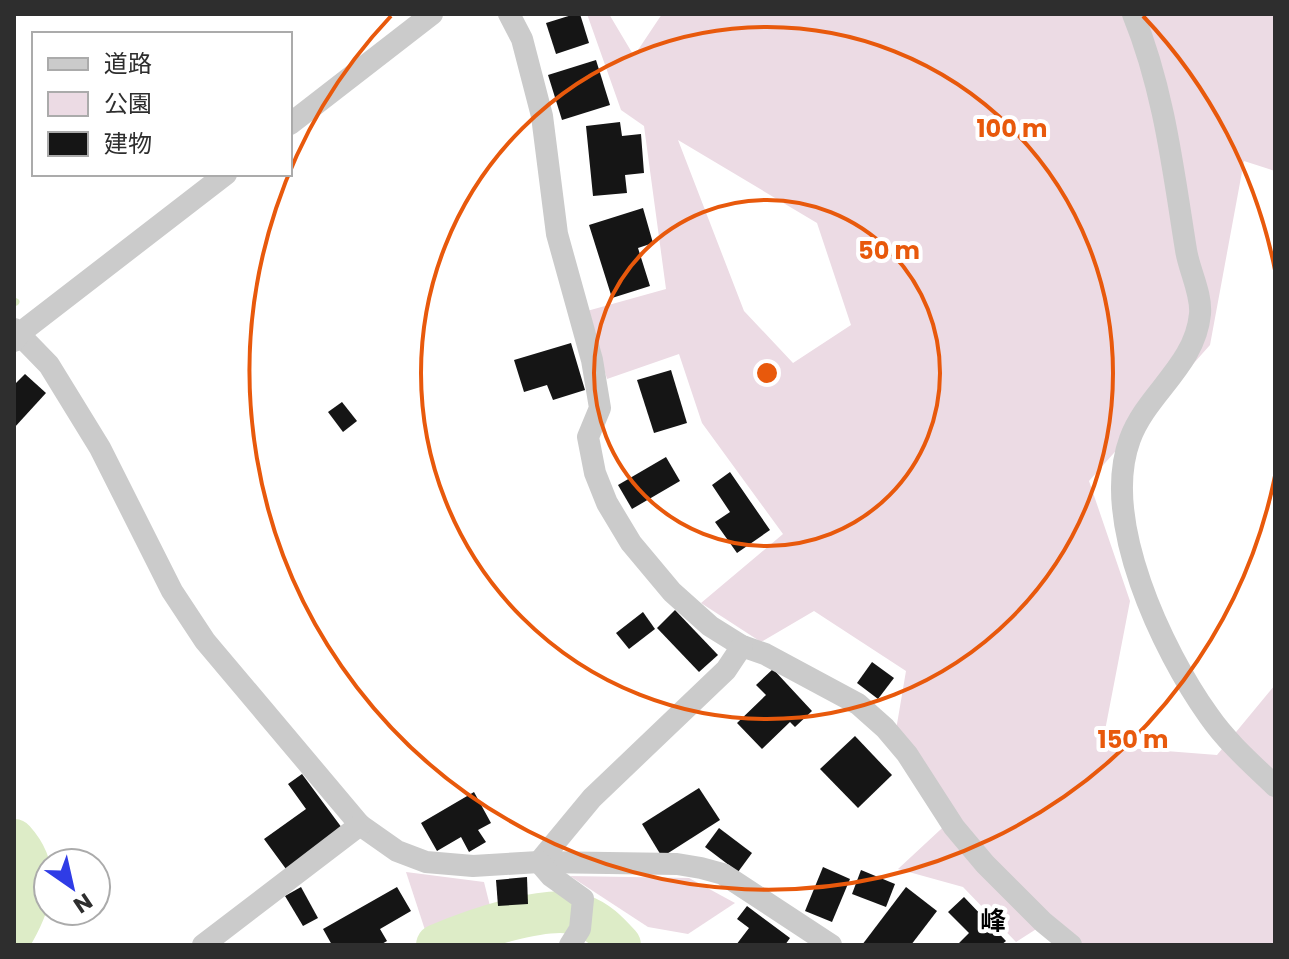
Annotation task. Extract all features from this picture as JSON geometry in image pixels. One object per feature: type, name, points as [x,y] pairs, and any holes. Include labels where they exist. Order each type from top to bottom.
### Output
[{"type":"street","points":[[292,122],[432,14]]},
{"type":"street","points":[[509,14],[522,39],[542,116],[557,234],[592,360],[600,408],[588,437],[595,473],[607,503],[631,543],[652,569],[710,626],[742,646],[765,654],[858,704],[885,728],[907,754],[954,827],[985,864],[1043,922],[1071,945]]},
{"type":"street","points":[[1133,14],[1159,87],[1186,252],[1200,312],[1194,343],[1182,364],[1143,412],[1123,460],[1121,492],[1130,549],[1145,596],[1172,654],[1209,716],[1237,750],[1275,786]]},
{"type":"street","points":[[223,176],[16,334],[49,365],[93,436],[172,591],[205,641],[360,825],[397,851],[426,862],[473,866],[539,862],[677,864],[701,868],[723,874],[831,945]]},
{"type":"street","points":[[539,862],[592,798],[726,670],[742,646]]},
{"type":"street","points":[[203,945],[360,825]]},
{"type":"street","points":[[539,862],[551,876],[583,899],[575,937]]},
{"type":"green space","points":[[587,14],[609,14],[634,56],[662,14],[1275,14],[1275,171],[1244,161],[1210,345],[1089,481],[1130,601],[1102,746],[1217,755],[1275,685],[1275,945],[1082,945],[1052,919],[1016,942],[963,887],[898,869],[954,817],[896,730],[906,671],[814,611],[761,642],[701,603],[783,534],[702,423],[679,354],[607,379],[587,311],[666,289],[644,126],[621,110]],"holes":[[[678,140],[817,223],[851,325],[793,363],[744,311]]]},
{"type":"green space","points":[[406,872],[484,882],[493,918],[426,933]]},
{"type":"green space","points":[[570,876],[689,878],[735,903],[688,934],[648,927]]},
{"type":"building","points":[[580,14],[589,43],[556,54],[546,23]]},
{"type":"building","points":[[596,60],[610,105],[562,120],[548,75]]},
{"type":"building","points":[[620,122],[622,136],[641,134],[644,173],[625,175],[627,193],[593,196],[586,126]]},
{"type":"building","points":[[643,208],[653,243],[638,248],[650,286],[612,298],[589,225]]},
{"type":"building","points":[[571,343],[585,390],[553,400],[547,385],[524,392],[514,360]]},
{"type":"building","points":[[671,370],[687,423],[654,433],[637,380]]},
{"type":"building","points":[[25,374],[46,393],[14,428],[14,385]]},
{"type":"building","points":[[342,402],[357,421],[343,432],[328,412]]},
{"type":"building","points":[[666,457],[680,481],[632,509],[618,485]]},
{"type":"building","points":[[730,472],[770,530],[737,553],[715,522],[730,512],[712,485]]},
{"type":"building","points":[[675,610],[718,655],[699,672],[657,628]]},
{"type":"building","points":[[643,612],[655,629],[629,649],[616,633]]},
{"type":"building","points":[[872,662],[894,678],[878,699],[857,683]]},
{"type":"building","points":[[773,669],[812,711],[795,727],[790,722],[762,749],[737,723],[766,695],[756,685]]},
{"type":"building","points":[[855,736],[892,775],[858,808],[820,769]]},
{"type":"building","points":[[302,774],[342,828],[286,869],[264,839],[306,809],[288,784]]},
{"type":"building","points":[[699,788],[720,820],[662,857],[642,824]]},
{"type":"building","points":[[474,792],[491,823],[478,830],[486,842],[469,852],[461,837],[437,851],[421,823]]},
{"type":"building","points":[[719,828],[752,853],[738,872],[705,847]]},
{"type":"building","points":[[823,867],[850,879],[832,922],[805,911]]},
{"type":"building","points":[[861,870],[895,884],[886,907],[852,894]]},
{"type":"building","points":[[527,877],[528,904],[498,906],[496,880]]},
{"type":"building","points":[[301,887],[318,918],[303,926],[285,896]]},
{"type":"building","points":[[397,887],[411,911],[380,929],[387,941],[380,945],[332,945],[323,929]]},
{"type":"building","points":[[906,887],[937,911],[911,945],[862,945]]},
{"type":"building","points":[[964,897],[1006,941],[1001,945],[957,945],[969,933],[948,912]]},
{"type":"building","points":[[747,906],[790,938],[785,945],[736,945],[749,928],[737,919]]},
{"type":"waterway","points":[[14,840],[31,874],[29,897],[14,932]]},
{"type":"waterway","points":[[437,945],[509,920],[566,912],[593,920],[620,945]]},
{"type":"district","name":"峰","points":[[993,921]]}]
